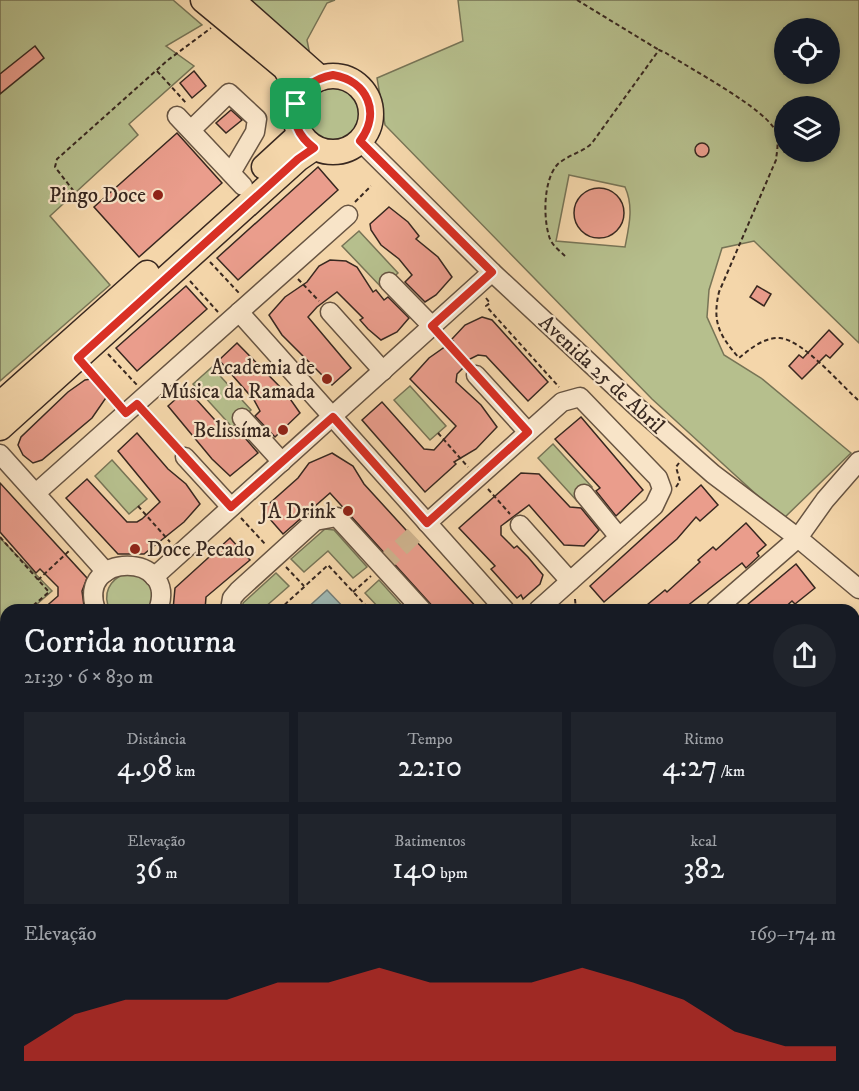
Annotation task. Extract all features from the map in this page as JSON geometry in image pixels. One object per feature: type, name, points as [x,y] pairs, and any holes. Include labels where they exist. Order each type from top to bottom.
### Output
[{"type":"main road","points":[[203,0],[228,9],[320,78]]},
{"type":"main road","points":[[228,9],[291,75],[300,94]]},
{"type":"main road","points":[[0,404],[232,175],[307,141],[338,152],[360,141],[368,131],[371,106],[366,94],[357,84],[333,75],[309,84],[300,94],[294,114],[307,141]]},
{"type":"main road","points":[[0,428],[298,159],[307,141]]},
{"type":"street","points":[[177,116],[196,125],[232,175],[255,132],[257,119],[230,93],[196,125]]},
{"type":"street","name":"Avenida 25 de Abril","points":[[360,141],[492,272],[687,452],[798,538],[859,589]]},
{"type":"street","points":[[36,493],[288,268],[348,211]]},
{"type":"street","points":[[154,577],[492,272]]},
{"type":"street","points":[[389,282],[432,326]]},
{"type":"street","points":[[330,312],[383,371]]},
{"type":"street","points":[[238,313],[500,604]]},
{"type":"street","points":[[476,375],[528,432]]},
{"type":"street","points":[[427,523],[562,402],[580,397],[658,478],[662,489],[654,506],[545,604]]},
{"type":"street","points":[[242,418],[282,462]]},
{"type":"street","points":[[0,454],[106,572]]},
{"type":"street","points":[[185,457],[231,507]]},
{"type":"street","points":[[721,604],[798,538],[825,500],[859,461]]},
{"type":"street","points":[[584,494],[619,537]]},
{"type":"street","points":[[231,604],[232,597],[237,591],[315,521],[337,517],[416,604]]},
{"type":"street","points":[[520,525],[570,582]]},
{"type":"street","points":[[95,604],[95,587],[106,572],[115,567],[136,565],[154,577],[161,595],[159,604]]},
{"type":"path","points":[[577,0],[762,113],[776,131],[778,143],[776,160],[719,292],[715,310],[718,327],[726,343],[739,358],[760,342],[779,338],[795,343],[859,401]]},
{"type":"path","points":[[83,203],[55,167],[57,159],[81,135],[228,9]]},
{"type":"path","points":[[565,256],[550,238],[546,198],[550,178],[564,159],[583,152],[592,143],[659,50]]},
{"type":"path","points":[[157,71],[196,125]]},
{"type":"path","points":[[348,211],[371,186]]},
{"type":"path","points":[[198,249],[238,313]]},
{"type":"path","points":[[178,267],[238,313]]},
{"type":"path","points":[[288,268],[330,312]]},
{"type":"path","points":[[475,288],[490,303],[486,306],[562,391]]},
{"type":"path","points":[[432,326],[476,375]]},
{"type":"path","points":[[96,341],[137,404],[185,457]]},
{"type":"path","points":[[78,358],[137,404]]},
{"type":"path","points":[[438,433],[520,525]]},
{"type":"path","points":[[662,489],[678,486],[680,481],[676,467],[687,452]]},
{"type":"path","points":[[138,506],[181,553]]},
{"type":"path","points":[[231,507],[304,586]]},
{"type":"path","points":[[0,537],[49,592],[35,604]]},
{"type":"path","points":[[38,580],[79,542]]},
{"type":"path","points":[[285,604],[328,565],[364,604]]},
{"type":"path","points":[[353,592],[381,566]]},
{"type":"green space","points":[[0,0],[173,0],[202,25],[166,46],[194,66],[129,124],[138,135],[50,216],[110,285],[0,381]]},
{"type":"green space","points":[[244,0],[335,0],[327,3],[307,40],[310,55]]},
{"type":"green space","points":[[458,0],[859,0],[859,343],[754,241],[722,248],[709,290],[707,317],[724,355],[761,378],[851,453],[783,519],[652,399],[385,125],[377,78],[463,41]],"holes":[[[569,175],[625,187],[630,209],[625,247],[556,241]]]},
{"type":"green space","points":[[328,84],[340,84],[355,92],[363,107],[363,119],[355,134],[340,142],[328,142],[313,134],[305,119],[305,107],[313,92]]},
{"type":"green space","points":[[359,231],[398,273],[382,288],[342,246]]},
{"type":"green space","points":[[212,367],[251,410],[232,427],[193,384]]},
{"type":"green space","points":[[410,386],[446,426],[430,440],[394,400]]},
{"type":"green space","points":[[553,444],[592,487],[577,501],[538,458]]},
{"type":"green space","points":[[112,460],[147,499],[129,514],[95,476]]},
{"type":"green space","points":[[325,529],[334,530],[367,567],[353,578],[328,551],[304,572],[291,559]]},
{"type":"green space","points":[[0,538],[52,591],[37,604],[0,604]]},
{"type":"green space","points":[[126,573],[142,576],[153,587],[152,604],[108,604],[109,588]]},
{"type":"green space","points":[[276,573],[289,586],[269,604],[243,603]]},
{"type":"green space","points":[[379,580],[401,604],[375,604],[365,593]]},
{"type":"water","points":[[327,590],[340,604],[312,604]]},
{"type":"building","points":[[35,46],[44,58],[0,94],[0,74]]},
{"type":"building","points":[[194,71],[206,86],[192,98],[180,83]]},
{"type":"building","points":[[231,110],[242,120],[226,133],[216,123]]},
{"type":"building","name":"Pingo Doce","points":[[177,133],[222,183],[139,257],[94,207]]},
{"type":"building","points":[[699,143],[705,143],[709,150],[705,157],[699,157],[695,153],[695,147]]},
{"type":"building","points":[[318,167],[338,190],[238,280],[217,258]]},
{"type":"building","points":[[594,188],[604,188],[617,195],[624,208],[624,218],[617,231],[604,238],[594,238],[585,234],[578,227],[574,218],[574,208],[578,199],[585,192]]},
{"type":"building","points":[[389,207],[408,222],[419,236],[416,239],[438,257],[452,277],[436,295],[425,302],[405,282],[412,275],[399,259],[381,245],[371,230],[370,224]]},
{"type":"building","points":[[330,260],[346,261],[357,267],[373,292],[376,290],[384,300],[388,297],[409,318],[397,332],[381,340],[368,329],[360,320],[363,318],[337,292],[317,307],[308,317],[351,368],[332,385],[282,335],[269,315],[285,297],[307,282],[319,266]]},
{"type":"building","points":[[186,286],[207,309],[137,371],[116,348]]},
{"type":"building","points":[[757,286],[771,294],[764,306],[750,297]]},
{"type":"building","points":[[482,317],[492,320],[548,382],[528,401],[486,356],[478,355],[460,364],[464,367],[457,374],[456,382],[481,405],[497,427],[476,449],[454,462],[456,464],[425,492],[362,420],[382,402],[424,449],[434,450],[456,426],[410,379],[429,358],[453,341],[451,340],[465,325]]},
{"type":"building","points":[[829,330],[843,344],[830,358],[826,355],[802,379],[789,366],[799,355],[803,358]]},
{"type":"building","points":[[237,343],[286,393],[300,413],[275,437],[255,416],[260,411],[254,400],[219,360]]},
{"type":"building","points":[[91,379],[110,392],[92,418],[42,460],[33,463],[23,455],[18,445],[21,437],[68,392],[85,380]]},
{"type":"building","points":[[187,389],[223,429],[233,437],[239,431],[258,453],[230,476],[212,459],[168,406]]},
{"type":"building","points":[[581,417],[643,490],[616,516],[596,491],[600,488],[555,439]]},
{"type":"building","points":[[137,433],[168,469],[186,484],[200,504],[184,522],[144,554],[118,554],[66,498],[87,479],[127,522],[137,522],[142,519],[160,502],[118,451]]},
{"type":"building","points":[[332,453],[353,466],[364,484],[474,604],[431,604],[330,493],[283,534],[262,510],[298,478],[309,463]]},
{"type":"building","points":[[521,473],[539,474],[570,507],[581,508],[599,530],[584,546],[564,545],[529,505],[501,526],[501,535],[514,548],[517,546],[543,575],[540,584],[523,599],[521,595],[517,598],[491,569],[495,566],[459,528]]},
{"type":"building","points":[[0,483],[87,578],[82,591],[84,604],[49,604],[58,596],[58,587],[40,569],[36,573],[0,532]]},
{"type":"building","points":[[701,485],[718,505],[700,521],[696,517],[677,539],[604,602],[590,586]]},
{"type":"building","points":[[746,523],[766,545],[757,553],[759,556],[746,568],[742,563],[690,604],[648,604],[665,590],[667,592],[713,547],[716,550]]},
{"type":"building","points":[[230,538],[250,560],[206,597],[205,604],[174,604],[175,588]]},
{"type":"building","points":[[796,564],[815,588],[795,604],[792,601],[789,604],[748,604]]},
{"type":"tunnel","points":[[381,566],[427,523]]},
{"type":"place","name":"Pingo Doce","points":[[158,195]]},
{"type":"place","name":"Academia de Música da Ramada","points":[[327,379]]},
{"type":"place","name":"Belissíma","points":[[283,430]]},
{"type":"place","name":"JA Drink","points":[[348,511]]},
{"type":"place","name":"Doce Pecado","points":[[135,549]]},
{"type":"route","points":[[333,75],[357,84],[366,94],[371,106],[368,131],[360,141],[492,272],[432,326],[528,432],[427,523],[333,417],[231,507],[137,404],[126,413],[78,358],[298,159],[314,148],[300,134],[294,114],[296,104],[300,94],[309,84],[320,78],[333,75]]}]
